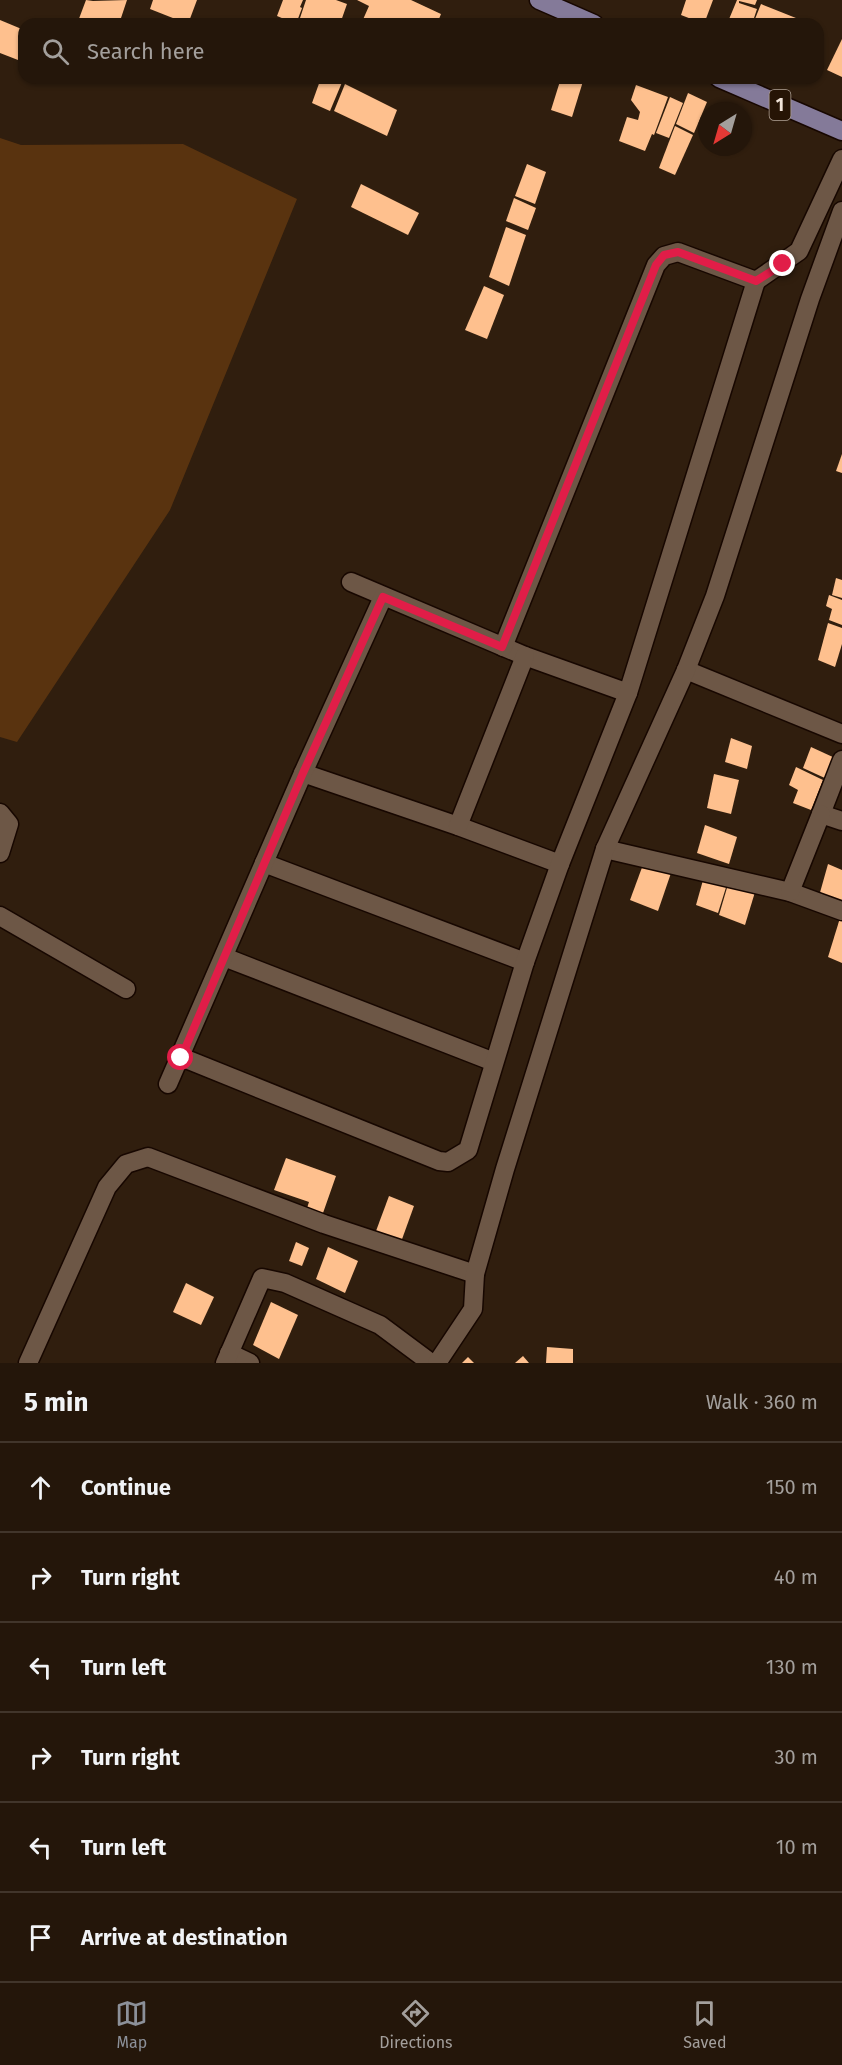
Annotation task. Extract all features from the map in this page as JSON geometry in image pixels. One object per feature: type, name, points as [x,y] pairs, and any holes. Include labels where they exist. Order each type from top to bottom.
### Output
[{"type":"main road","points":[[538,0],[580,18]]},
{"type":"main road","name":"1","points":[[733,84],[842,131]]},
{"type":"street","points":[[181,1058],[428,1157],[448,1162],[468,1150],[525,962],[560,864],[628,693],[756,281],[799,251],[842,159]]},
{"type":"street","points":[[437,1363],[473,1309],[475,1274],[505,1169],[605,849],[686,670],[715,596],[810,299],[842,211]]},
{"type":"street","points":[[502,647],[656,265],[664,255],[678,252],[756,281]]},
{"type":"street","points":[[351,582],[502,647],[628,693]]},
{"type":"street","points":[[168,1084],[303,773],[383,597]]},
{"type":"street","points":[[458,826],[525,656]]},
{"type":"street","points":[[686,670],[842,734]]},
{"type":"street","points":[[790,892],[842,760]]},
{"type":"street","points":[[303,773],[560,864]]},
{"type":"street","points":[[0,813],[9,824],[0,854]]},
{"type":"street","points":[[821,814],[842,822]]},
{"type":"street","points":[[605,849],[790,892],[842,911]]},
{"type":"street","points":[[264,863],[525,962]]},
{"type":"street","points":[[0,916],[126,989]]},
{"type":"street","points":[[224,957],[494,1062]]},
{"type":"street","points":[[28,1363],[107,1187],[126,1164],[148,1157],[324,1224],[475,1274]]},
{"type":"street","points":[[250,1363],[227,1358],[262,1278],[285,1283],[380,1325],[431,1363]]},
{"type":"shaded area","points":[[0,138],[21,145],[183,144],[297,199],[170,510],[17,742],[0,737]]},
{"type":"building","points":[[86,0],[127,0],[121,18],[79,18]]},
{"type":"building","points":[[153,0],[197,0],[190,18],[173,18],[150,9]]},
{"type":"building","points":[[283,0],[303,0],[298,18],[277,16]]},
{"type":"building","points":[[306,0],[336,0],[347,4],[342,18],[300,18]]},
{"type":"building","points":[[357,0],[411,0],[441,14],[439,18],[364,18],[369,6]]},
{"type":"building","points":[[686,0],[713,0],[706,18],[689,18],[681,15]]},
{"type":"building","points":[[737,0],[757,0],[755,5],[739,1],[739,3],[757,9],[754,18],[730,18]]},
{"type":"building","points":[[761,4],[796,18],[755,18]]},
{"type":"building","points":[[0,20],[18,28],[18,60],[0,53]]},
{"type":"building","points":[[842,39],[842,77],[827,70]]},
{"type":"building","points":[[319,84],[341,84],[330,111],[312,103]]},
{"type":"building","points":[[345,84],[397,110],[387,136],[334,111]]},
{"type":"building","points":[[559,84],[582,84],[572,117],[551,110]]},
{"type":"building","points":[[636,85],[668,97],[654,135],[652,134],[645,151],[619,141],[627,117],[638,120],[640,112],[631,100]]},
{"type":"building","points":[[688,93],[707,102],[698,102],[698,123],[694,133],[676,124]]},
{"type":"building","points":[[670,97],[683,103],[669,138],[656,133]]},
{"type":"building","points":[[675,126],[693,135],[675,175],[659,168]]},
{"type":"building","points":[[527,164],[546,172],[535,204],[515,196]]},
{"type":"building","points":[[361,184],[419,213],[408,235],[351,207]]},
{"type":"building","points":[[514,198],[536,208],[528,230],[506,221]]},
{"type":"building","points":[[506,227],[526,235],[509,286],[489,277]]},
{"type":"building","points":[[484,286],[504,295],[487,339],[465,330]]},
{"type":"building","points":[[842,454],[842,473],[836,471]]},
{"type":"building","points":[[836,578],[842,580],[842,598],[832,595]]},
{"type":"building","points":[[829,595],[842,600],[842,625],[829,620],[832,609],[826,606]]},
{"type":"building","points":[[828,623],[842,628],[842,644],[835,667],[818,660]]},
{"type":"building","points":[[731,738],[752,746],[747,769],[725,762]]},
{"type":"building","points":[[811,747],[835,758],[827,779],[803,768]]},
{"type":"building","points":[[796,767],[823,780],[811,810],[793,803],[798,790],[789,785]]},
{"type":"building","points":[[714,774],[739,780],[731,814],[707,808]]},
{"type":"building","points":[[705,825],[737,837],[729,864],[697,853]]},
{"type":"building","points":[[644,862],[671,873],[658,911],[630,900]]},
{"type":"building","points":[[828,864],[842,870],[842,905],[819,896]]},
{"type":"building","points":[[705,873],[728,881],[718,913],[696,905]]},
{"type":"building","points":[[729,881],[755,892],[745,925],[719,915]]},
{"type":"building","points":[[840,918],[842,919],[842,963],[828,957]]},
{"type":"building","points":[[286,1158],[336,1176],[323,1213],[307,1208],[309,1202],[274,1190]]},
{"type":"building","points":[[389,1196],[414,1206],[401,1242],[376,1231]]},
{"type":"building","points":[[296,1242],[309,1248],[302,1266],[289,1261]]},
{"type":"building","points":[[328,1247],[358,1261],[345,1293],[316,1279]]},
{"type":"building","points":[[186,1283],[214,1297],[201,1325],[173,1312]]},
{"type":"building","points":[[271,1302],[298,1315],[279,1359],[253,1345]]},
{"type":"building","points":[[547,1347],[573,1349],[573,1363],[546,1363]]},
{"type":"building","points":[[523,1356],[529,1363],[515,1363]]},
{"type":"building","points":[[468,1357],[474,1363],[462,1363]]},
{"type":"route","points":[[181,1058],[303,773],[383,597],[502,647],[656,265],[664,255],[678,252],[756,281],[783,264]]}]
